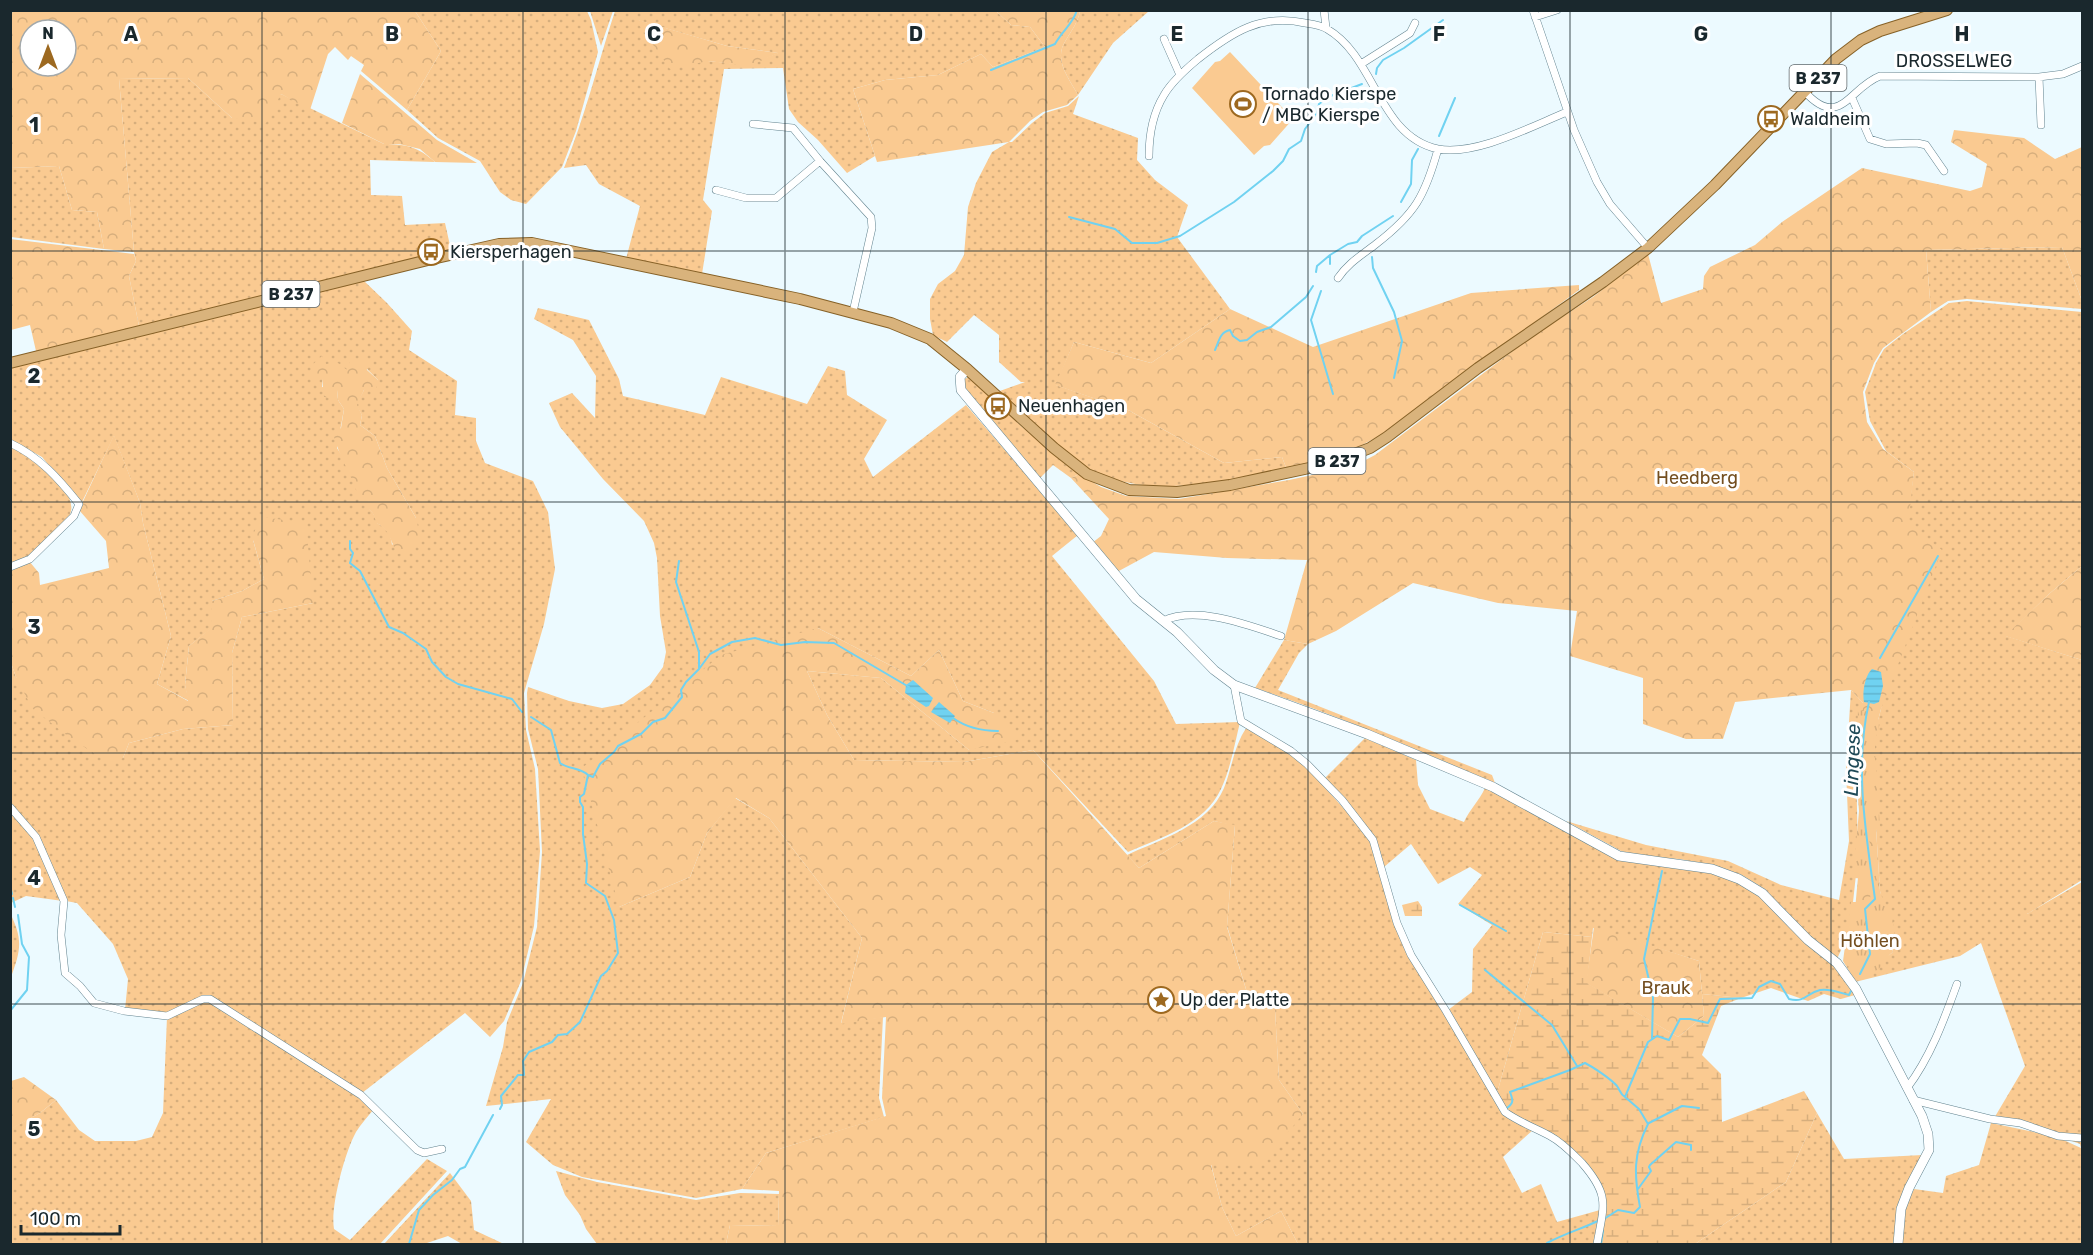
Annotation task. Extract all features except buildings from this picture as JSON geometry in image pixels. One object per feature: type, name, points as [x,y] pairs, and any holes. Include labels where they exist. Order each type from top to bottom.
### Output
[{"type":"main road","name":"B 237","points":[[10,363],[432,259],[515,242],[532,243],[800,299],[891,323],[930,339],[968,369],[1054,448],[1087,474],[1129,490],[1154,492],[1177,492],[1230,485],[1328,464],[1370,448],[1388,437],[1478,368],[1603,282],[1648,248],[1716,185],[1836,59],[1861,40],[1880,31],[1947,10]]},
{"type":"street","points":[[1324,10],[1326,28]]},
{"type":"street","points":[[1557,10],[1534,14],[1588,165],[1603,193],[1648,248]]},
{"type":"street","points":[[1149,156],[1151,128],[1164,95],[1180,75],[1226,37],[1245,27],[1268,21],[1286,20],[1326,28],[1342,40],[1361,64],[1386,109],[1407,134],[1438,149],[1461,151],[1488,144],[1568,112]]},
{"type":"street","points":[[1361,64],[1410,33],[1415,23]]},
{"type":"street","points":[[1164,39],[1180,75]]},
{"type":"street","name":"DROSSELWEG","points":[[1805,92],[1818,105],[1828,108],[1839,107],[1872,79],[1880,76],[2039,77],[2063,74],[2082,66]]},
{"type":"street","points":[[2039,77],[2041,125]]},
{"type":"street","points":[[1852,98],[1870,139],[1886,144],[1926,145],[1944,171]]},
{"type":"street","points":[[753,124],[794,128],[820,161],[871,217],[872,228],[853,312]]},
{"type":"street","points":[[1338,278],[1346,267],[1400,225],[1411,213],[1421,198],[1438,149]]},
{"type":"street","points":[[716,190],[746,198],[776,198],[820,161]]},
{"type":"street","points":[[968,369],[960,377],[961,390],[1073,525],[1136,599],[1177,632],[1214,670],[1234,684],[1367,734],[1493,787],[1619,856],[1712,870],[1739,879],[1762,893],[1808,940],[1837,963],[1856,989],[1922,1116],[1928,1134],[1929,1150],[1901,1209],[1898,1245]]},
{"type":"street","points":[[10,443],[39,459],[79,504],[74,516],[30,559],[10,567]]},
{"type":"street","points":[[1163,621],[1173,616],[1199,616],[1231,621],[1281,636]]},
{"type":"street","points":[[1234,684],[1241,720],[1291,751],[1307,764],[1342,800],[1373,840],[1397,922],[1411,955],[1505,1112],[1568,1148],[1601,1187],[1603,1201],[1598,1245]]},
{"type":"street","points":[[10,807],[36,837],[64,901],[61,935],[65,973],[86,992],[94,1003],[124,1011],[167,1016],[203,999],[210,999],[361,1095],[417,1150],[424,1153],[442,1149]]},
{"type":"street","points":[[1907,1088],[1923,1064],[1957,984]]},
{"type":"street","points":[[1913,1100],[1989,1119],[2020,1123],[2058,1136],[2082,1138]]},
{"type":"green space","points":[[11,10],[415,11],[441,51],[407,110],[361,71],[364,65],[351,56],[348,60],[335,47],[328,54],[310,110],[281,94],[266,123],[232,118],[188,78],[119,79],[134,252],[104,249],[97,212],[72,210],[59,166],[11,168]]},
{"type":"green space","points":[[415,11],[587,11],[598,52],[576,131],[562,167],[526,204],[511,200],[500,192],[480,161],[438,138],[407,110],[441,51]]},
{"type":"green space","points":[[590,11],[613,11],[601,46]]},
{"type":"green space","points":[[615,11],[996,11],[1011,25],[1030,27],[1045,47],[993,67],[981,54],[938,75],[885,80],[853,89],[875,156],[847,173],[818,140],[798,122],[789,109],[783,68],[724,69],[703,200],[712,211],[702,274],[626,259],[640,206],[599,184],[586,165],[564,168],[585,110]],"holes":[[[637,20],[727,46],[778,53],[749,65],[708,61]]]},
{"type":"green space","points":[[996,11],[1080,11],[1062,47],[1061,54],[1063,68],[1078,95],[1067,105],[1043,112],[1030,121],[1009,142],[877,162],[853,89],[885,80],[938,75],[981,54],[993,67],[1045,47],[1030,27],[1011,25]]},
{"type":"green space","points":[[1080,11],[1149,11],[1113,43],[1078,95],[1063,68],[1061,54],[1062,47]]},
{"type":"green space","points":[[635,19],[727,46],[779,53],[749,66],[708,61],[670,69]]},
{"type":"green space","name":"Tornado Kierspe / MBC Kierspe","points":[[1230,52],[1293,119],[1270,145],[1264,146],[1254,155],[1192,88],[1215,62],[1220,61]]},
{"type":"green space","points":[[360,74],[437,140],[477,163],[435,162],[420,149],[399,144],[384,144],[342,123]]},
{"type":"green space","points":[[188,78],[232,118],[281,94],[384,144],[406,146],[423,153],[435,162],[370,160],[371,195],[402,196],[405,225],[445,223],[451,250],[139,326],[129,276],[136,261],[119,79]]},
{"type":"green space","points":[[1079,96],[1073,114],[1138,138],[1137,160],[1155,180],[1188,205],[1177,237],[1230,309],[1151,363],[1074,342],[1056,385],[1128,410],[1224,463],[1282,457],[1287,470],[1182,486],[1129,483],[1104,476],[1074,459],[997,392],[1025,382],[1021,382],[999,362],[999,335],[974,315],[947,342],[933,335],[930,299],[938,284],[955,271],[964,255],[968,207],[976,183],[992,152],[1012,142],[1045,113],[1068,106]]},
{"type":"green space","name":"Heedberg","points":[[1954,130],[2024,138],[2055,159],[2082,147],[2082,301],[2062,247],[1926,250],[1931,312],[1883,348],[1874,363],[1863,392],[1867,422],[1883,449],[1914,472],[1908,525],[1942,550],[1881,709],[1871,748],[1880,891],[1893,952],[1855,982],[1853,931],[1860,856],[1858,761],[1863,703],[1851,690],[1735,702],[1723,739],[1686,739],[1643,724],[1643,678],[1570,656],[1577,611],[1498,603],[1413,583],[1336,631],[1308,644],[1284,640],[1307,560],[1227,558],[1154,552],[1117,572],[1092,543],[1101,536],[1109,519],[1071,478],[1079,474],[1101,487],[1126,496],[1179,499],[1354,466],[1375,455],[1530,338],[1593,297],[1648,254],[1661,303],[1703,289],[1704,276],[1710,267],[1755,245],[1782,222],[1862,168],[1970,191],[1982,187],[1987,164],[1951,142]]},
{"type":"green space","points":[[59,166],[72,210],[97,212],[104,249],[11,237],[11,168]]},
{"type":"green space","points":[[10,239],[134,254],[136,261],[129,276],[139,326],[36,351],[30,325],[11,330]]},
{"type":"green space","points":[[2062,247],[2082,301],[2082,309],[1967,299],[1948,301],[1931,312],[1926,250]]},
{"type":"green space","points":[[363,280],[412,331],[409,350],[457,381],[455,415],[476,418],[476,441],[485,463],[533,481],[548,512],[555,569],[544,624],[524,693],[526,730],[535,769],[540,851],[534,926],[521,981],[504,1021],[490,1037],[465,1013],[362,1093],[210,998],[167,1014],[125,1010],[128,979],[113,944],[77,903],[66,901],[47,856],[11,805],[10,660],[16,677],[123,758],[129,743],[183,729],[233,725],[232,653],[242,617],[313,603],[253,540],[264,579],[242,591],[212,601],[212,628],[189,646],[185,685],[189,701],[157,684],[171,636],[140,503],[114,436],[81,504],[42,457],[11,440],[11,368]],"holes":[[[367,369],[378,380],[364,390],[356,405],[362,415],[360,425],[375,436],[387,468],[416,518],[392,545],[389,534],[377,523],[375,516],[363,500],[337,448],[344,409],[338,400],[337,389],[322,387],[322,378],[347,370]]]},
{"type":"green space","points":[[1579,285],[1579,290],[1379,436],[1349,452],[1287,470],[1282,457],[1224,463],[1128,410],[1055,385],[1074,342],[1151,363],[1230,309],[1313,347],[1471,293]]},
{"type":"green space","points":[[1967,301],[2082,312],[2082,566],[2006,636],[2082,660],[2082,880],[2027,914],[2082,882],[2082,1137],[2058,1135],[1993,1120],[2025,1066],[1981,943],[1960,956],[1855,982],[1893,952],[1880,891],[1871,748],[1881,709],[1914,472],[1886,451],[1870,421],[1865,392],[1884,349],[1949,303]]},
{"type":"green space","points":[[538,308],[589,320],[619,379],[623,396],[705,415],[721,377],[807,404],[828,366],[845,371],[847,395],[887,420],[864,459],[873,477],[966,405],[1078,535],[1052,556],[1154,681],[1176,724],[1240,722],[1227,773],[1214,801],[1193,821],[1168,835],[1128,852],[1033,750],[964,762],[854,760],[827,715],[807,671],[881,678],[969,750],[994,713],[963,701],[939,650],[911,676],[818,628],[619,907],[690,877],[707,833],[735,798],[769,818],[862,938],[841,1023],[883,1017],[879,1098],[884,1117],[766,1153],[742,1189],[696,1198],[582,1177],[553,1165],[526,1142],[551,1099],[486,1106],[503,1047],[507,1022],[523,983],[537,927],[542,852],[538,769],[528,729],[528,687],[569,701],[602,708],[623,704],[650,685],[663,667],[666,652],[660,616],[657,558],[654,543],[644,521],[603,479],[560,427],[549,403],[572,393],[595,418],[596,376],[573,340],[534,319]]},
{"type":"green space","points":[[322,356],[326,364],[338,363],[347,370],[350,361],[366,361],[367,370],[378,380],[376,389],[364,390],[357,405],[362,415],[360,425],[375,436],[387,468],[416,518],[420,536],[411,547],[398,554],[385,529],[376,523],[371,511],[361,504],[339,451],[333,433],[341,428],[344,409],[338,400],[337,390],[333,398],[324,397],[322,379],[313,377],[311,366]]},
{"type":"green space","points":[[969,377],[1022,427],[1079,474],[1071,478],[1053,465],[1039,479],[964,390],[962,380]]},
{"type":"green space","points":[[114,435],[140,503],[171,636],[157,684],[188,701],[185,685],[189,646],[211,628],[212,601],[242,591],[264,579],[252,536],[262,517],[306,523],[313,603],[242,617],[232,653],[233,725],[183,729],[129,743],[123,758],[109,763],[69,737],[32,708],[16,677],[10,660],[10,569],[29,561],[39,573],[40,585],[109,568],[106,541],[79,510]]},
{"type":"green space","points":[[10,445],[39,464],[59,482],[71,502],[71,511],[63,525],[37,550],[10,566]]},
{"type":"green space","points":[[2082,566],[2082,660],[2005,636],[2049,594]]},
{"type":"green space","points":[[818,628],[911,676],[939,650],[963,701],[994,713],[1020,739],[969,750],[881,678],[807,671],[827,715],[854,760],[964,762],[1033,750],[1139,868],[1214,821],[1235,825],[1227,927],[1252,1009],[1275,1010],[1279,1080],[1303,1114],[1263,1163],[1211,1165],[1222,1207],[1236,1236],[1281,1211],[1298,1244],[726,1244],[730,1225],[778,1226],[779,1191],[742,1189],[766,1153],[886,1116],[882,1098],[886,1017],[841,1024],[862,938],[769,818],[736,798],[707,833],[690,877],[619,907],[582,768],[721,655]]},
{"type":"green space","points":[[1284,640],[1308,644],[1299,653],[1278,690],[1492,775],[1495,783],[1346,721],[1255,688]]},
{"type":"green space","points":[[1851,690],[1863,703],[1863,723],[1858,761],[1856,761],[1858,856],[1850,930],[1837,959],[1809,938],[1766,890],[1742,875],[1713,865],[1679,859],[1646,857],[1621,851],[1566,821],[1646,845],[1728,861],[1781,885],[1839,900],[1849,841],[1846,770]]},
{"type":"green space","name":"Höhlen","points":[[1858,710],[1876,713],[1880,723],[1875,741],[1875,753],[1880,828],[1868,834],[1879,889],[1891,915],[1894,939],[1883,965],[1858,980],[1854,979],[1843,961],[1851,902],[1870,902],[1871,879],[1853,878],[1859,811],[1856,767]]},
{"type":"green space","points":[[1247,727],[1302,762],[1372,840],[1393,922],[1409,956],[1503,1113],[1533,1130],[1503,1157],[1522,1193],[1541,1184],[1557,1222],[1600,1210],[1596,1244],[1298,1244],[1281,1211],[1236,1236],[1222,1207],[1211,1164],[1303,1114],[1279,1080],[1275,1010],[1252,1009],[1227,926],[1235,826],[1214,821],[1139,868],[1127,855],[1182,830],[1207,812],[1217,801],[1224,788],[1236,749]]},
{"type":"green space","points":[[1365,738],[1416,760],[1418,785],[1430,809],[1464,822],[1485,788],[1617,857],[1711,871],[1738,881],[1759,896],[1805,942],[1834,966],[1855,995],[1841,999],[1824,994],[1808,1001],[1771,988],[1741,998],[1702,994],[1699,961],[1593,928],[1592,937],[1543,932],[1497,1093],[1448,1010],[1472,992],[1473,949],[1492,925],[1458,904],[1482,875],[1470,867],[1438,884],[1411,844],[1384,867],[1375,840],[1325,778]]},
{"type":"green space","points":[[10,809],[34,837],[63,901],[26,896],[11,903]]},
{"type":"green space","points":[[1418,901],[1422,907],[1422,916],[1405,916],[1402,905]]},
{"type":"green space","points":[[10,913],[19,938],[19,952],[11,977]]},
{"type":"green space","name":"Brauk","points":[[1594,927],[1699,961],[1704,1016],[1678,1037],[1586,983]]},
{"type":"green space","points":[[1543,932],[1592,937],[1587,983],[1678,1037],[1704,1016],[1702,994],[1741,998],[1721,1006],[1702,1055],[1721,1074],[1722,1122],[1804,1091],[1817,1113],[1786,1182],[1695,1244],[1599,1244],[1605,1198],[1602,1185],[1569,1147],[1517,1119],[1507,1110],[1497,1093]]},
{"type":"green space","points":[[210,1001],[327,1073],[374,1109],[356,1132],[347,1152],[336,1194],[334,1229],[350,1240],[427,1159],[447,1171],[380,1244],[11,1244],[10,1129],[40,1113],[56,1100],[79,1130],[95,1141],[136,1141],[152,1137],[163,1113],[167,1017],[196,1003]]},
{"type":"green space","points":[[24,1077],[56,1100],[40,1113],[11,1129],[11,1081]]},
{"type":"green space","points":[[1817,1113],[1844,1159],[1923,1155],[1905,1186],[1895,1244],[1695,1244],[1786,1182]]},
{"type":"green space","points":[[1991,1123],[2057,1137],[2081,1148],[2080,1144],[2061,1137],[2082,1139],[2082,1244],[1902,1244],[1905,1209],[1914,1189],[1943,1193],[1946,1176],[1979,1165]]},
{"type":"green space","points":[[556,1171],[597,1182],[696,1200],[740,1193],[779,1194],[778,1226],[730,1225],[726,1244],[597,1244],[565,1195]]},
{"type":"green space","points":[[450,1173],[471,1201],[474,1230],[504,1244],[462,1244],[448,1236],[424,1244],[384,1244]]},
{"type":"water","points":[[1872,669],[1881,672],[1883,686],[1879,702],[1874,704],[1864,702],[1863,698],[1866,680]]},
{"type":"water","points":[[913,680],[933,698],[929,706],[926,707],[905,693],[906,685]]},
{"type":"water","points":[[939,702],[955,716],[950,723],[931,712]]},
{"type":"waterway","points":[[10,16],[12,10]]},
{"type":"waterway","points":[[991,70],[1055,44],[1077,10]]},
{"type":"waterway","points":[[1376,74],[1383,60],[1443,20]]},
{"type":"waterway","points":[[1069,217],[1115,229],[1132,243],[1157,243],[1180,236],[1234,202],[1273,171],[1283,161],[1289,149],[1301,141],[1305,129],[1317,113],[1319,104],[1328,97],[1362,84]]},
{"type":"waterway","points":[[1439,136],[1455,98]]},
{"type":"waterway","points":[[1401,202],[1411,184],[1412,160],[1418,149]]},
{"type":"waterway","points":[[1330,264],[1330,255],[1348,244],[1357,242],[1362,236],[1393,216]]},
{"type":"waterway","points":[[1316,272],[1317,266],[1330,255]]},
{"type":"waterway","points":[[1372,257],[1373,268],[1394,312],[1402,341],[1394,378]]},
{"type":"waterway","points":[[1215,350],[1220,337],[1227,331],[1230,330],[1233,336],[1240,341],[1247,340],[1257,332],[1271,327],[1306,297],[1313,286]]},
{"type":"waterway","points":[[1321,291],[1311,320],[1333,394]]},
{"type":"waterway","points":[[350,541],[350,549],[353,553],[350,563],[360,571],[389,627],[403,633],[426,649],[432,662],[446,677],[458,684],[512,699],[522,712]]},
{"type":"waterway","name":"Lingese","points":[[1880,658],[1938,556]]},
{"type":"waterway","points":[[679,561],[676,582],[699,652],[699,668]]},
{"type":"waterway","points":[[500,1109],[501,1096],[518,1075],[524,1075],[523,1061],[529,1052],[552,1042],[558,1035],[567,1034],[580,1022],[601,976],[607,971],[618,953],[614,920],[605,896],[586,883],[587,864],[583,834],[583,807],[580,797],[584,794],[588,775],[593,777],[600,764],[618,746],[641,734],[653,722],[665,718],[682,697],[681,690],[686,682],[710,654],[732,642],[755,638],[781,645],[805,642],[834,643],[909,687]]},
{"type":"waterway","name":"Lingese","points":[[1860,974],[1870,954],[1865,909],[1875,899],[1865,825],[1862,776],[1862,751],[1869,702]]},
{"type":"waterway","points":[[531,717],[551,730],[560,763],[588,775]]},
{"type":"waterway","points":[[953,718],[974,728],[998,731]]},
{"type":"waterway","points":[[1652,1039],[1653,997],[1644,959],[1662,871]]},
{"type":"waterway","points":[[10,886],[12,894]]},
{"type":"waterway","points":[[13,898],[15,907]]},
{"type":"waterway","points":[[1460,905],[1506,931]]},
{"type":"waterway","points":[[10,1011],[27,990],[29,957],[22,944],[18,915]]},
{"type":"waterway","points":[[1485,970],[1552,1025],[1577,1066]]},
{"type":"waterway","name":"Lingese","points":[[1604,1219],[1618,1210],[1634,1213],[1640,1207],[1636,1165],[1637,1155],[1648,1124],[1639,1109],[1625,1097],[1648,1042],[1657,1036],[1669,1040],[1680,1019],[1708,1023],[1720,999],[1752,998],[1759,987],[1771,981],[1780,984],[1789,999],[1795,1000],[1803,999],[1820,990],[1831,990],[1849,995],[1851,991]]},
{"type":"waterway","points":[[1507,1108],[1512,1101],[1510,1092],[1585,1063],[1611,1080],[1625,1097]]},
{"type":"waterway","points":[[1649,1123],[1682,1106],[1699,1108]]},
{"type":"waterway","points":[[409,1244],[419,1210],[452,1180],[460,1169],[465,1167],[493,1115]]},
{"type":"waterway","points":[[1638,1189],[1651,1171],[1650,1165],[1676,1142],[1691,1145],[1691,1150]]},
{"type":"waterway","name":"Lingese","points":[[1547,1244],[1598,1221]]},
{"type":"waterway","points":[[1601,1244],[1603,1231]]},
{"type":"place","name":"Tornado Kierspe / MBC Kierspe","points":[[1243,104]]},
{"type":"place","name":"Waldheim","points":[[1771,119]]},
{"type":"place","name":"Kiersperhagen","points":[[431,252]]},
{"type":"place","name":"Neuenhagen","points":[[998,406]]},
{"type":"place","name":"Up der Platte","points":[[1161,1000]]}]
